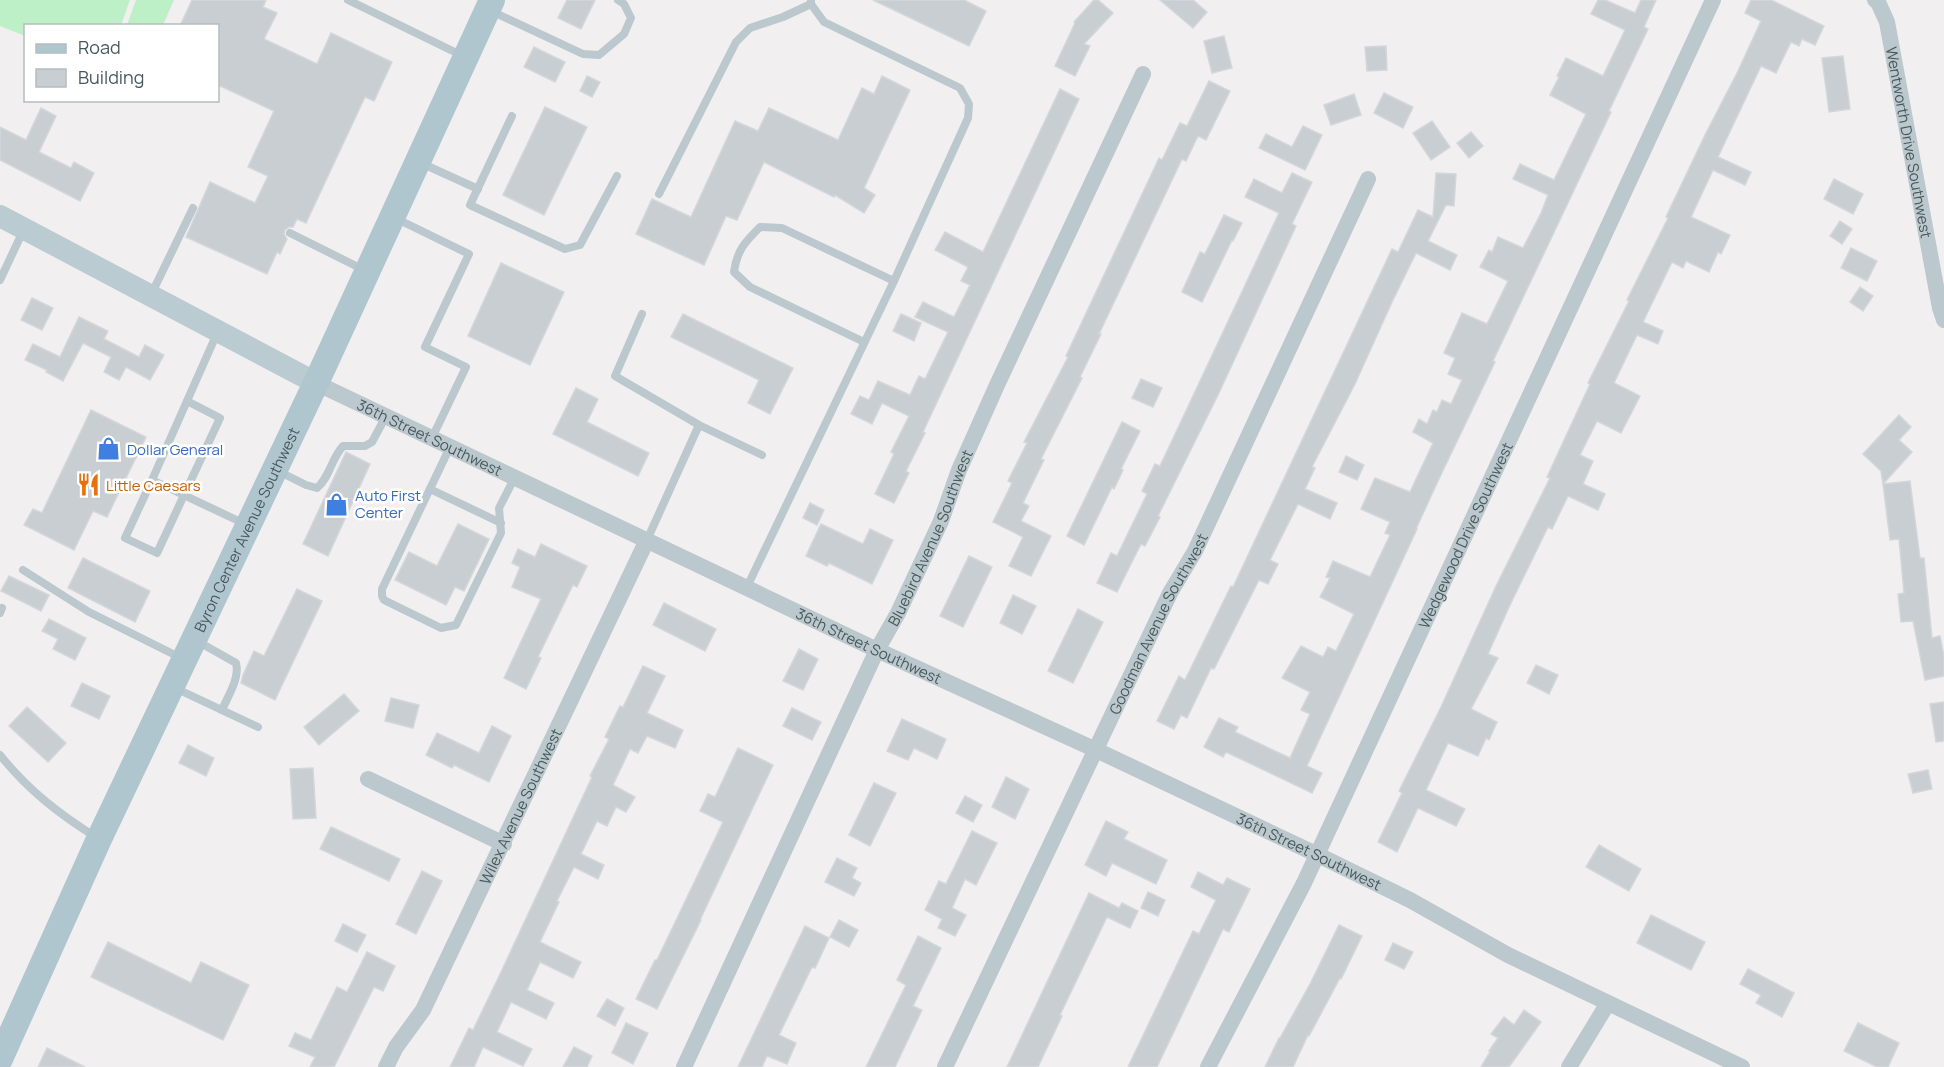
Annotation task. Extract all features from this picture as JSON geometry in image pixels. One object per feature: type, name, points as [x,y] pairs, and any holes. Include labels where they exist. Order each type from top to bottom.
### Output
[{"type":"main road","name":"Byron Center Avenue Southwest","points":[[0,1059],[6,1029],[316,383],[490,5]]},
{"type":"street","name":"Wedgewood Drive Southwest","points":[[1208,1067],[1304,883],[1713,0]]},
{"type":"street","name":"Wentworth Drive Southwest","points":[[1876,1],[1887,22],[1940,308],[1944,316]]},
{"type":"street","name":"Bluebird Avenue Southwest","points":[[684,1067],[877,650],[898,613],[941,521],[959,470],[997,385],[1143,74]]},
{"type":"street","name":"Goodman Avenue Southwest","points":[[945,1067],[1094,749],[1170,593],[1195,551],[1368,179]]},
{"type":"street","name":"36th Street Southwest","points":[[0,216],[316,383],[877,650],[1316,854],[1410,900],[1508,955],[1742,1067]]},
{"type":"street","name":"Wilex Avenue Southwest","points":[[386,1067],[396,1047],[423,1010],[647,540]]},
{"type":"street","points":[[368,778],[504,844]]},
{"type":"street","points":[[1569,1067],[1608,1004]]},
{"type":"lane","points":[[348,0],[466,57]]},
{"type":"lane","points":[[490,5],[583,54],[599,55],[624,34],[631,18],[624,4],[618,0]]},
{"type":"lane","points":[[659,194],[736,42],[750,28],[783,17],[811,2],[824,22],[960,88],[969,104],[968,118],[962,133],[894,281],[747,587]]},
{"type":"lane","points":[[512,116],[470,205],[565,249],[580,245],[618,176]]},
{"type":"lane","points":[[418,161],[478,189]]},
{"type":"lane","points":[[151,296],[193,208]]},
{"type":"lane","points":[[392,217],[469,254],[425,347],[466,367],[432,438]]},
{"type":"lane","points":[[864,342],[750,287],[734,272],[736,256],[747,239],[760,227],[782,228],[894,281]]},
{"type":"lane","points":[[0,280],[24,229]]},
{"type":"lane","points":[[290,233],[367,271]]},
{"type":"lane","points":[[642,314],[615,376],[699,425],[762,455]]},
{"type":"lane","points":[[187,401],[220,418],[157,553],[125,538],[218,331]]},
{"type":"lane","points":[[274,470],[317,488],[324,482],[343,446],[365,446],[372,442],[386,416]]},
{"type":"lane","points":[[647,540],[699,425]]},
{"type":"lane","points":[[450,447],[381,589],[381,596],[384,600],[441,628],[456,625],[501,533],[499,508],[515,477]]},
{"type":"lane","points":[[152,480],[248,526]]},
{"type":"lane","points":[[430,489],[501,523]]},
{"type":"lane","points":[[23,570],[89,612],[189,650],[236,663],[238,669],[235,681],[222,710]]},
{"type":"lane","points":[[172,687],[258,727]]},
{"type":"lane","points":[[0,755],[20,779],[42,799],[99,839]]},
{"type":"green space","points":[[0,0],[130,0],[121,24],[24,24],[24,36],[0,26]]},
{"type":"green space","points":[[136,0],[174,0],[163,24],[127,24]]},
{"type":"building","points":[[192,0],[266,0],[263,7],[277,13],[264,39],[317,64],[331,33],[392,62],[374,101],[365,97],[306,223],[297,219],[293,227],[285,230],[284,234],[287,239],[280,254],[277,252],[267,274],[186,237],[210,182],[255,203],[268,176],[248,167],[274,111],[219,85],[219,24],[181,24]]},
{"type":"building","points":[[567,0],[595,0],[581,29],[558,18]]},
{"type":"building","points":[[873,0],[964,0],[986,11],[969,46]]},
{"type":"building","points":[[1094,0],[1098,0],[1113,13],[1084,44],[1090,46],[1075,76],[1055,66],[1074,22]]},
{"type":"building","points":[[1160,0],[1193,0],[1207,12],[1193,28]]},
{"type":"building","points":[[1598,0],[1605,0],[1635,13],[1641,0],[1656,0],[1644,27],[1648,29],[1609,111],[1611,112],[1493,361],[1495,362],[1307,766],[1322,773],[1312,793],[1226,752],[1223,757],[1204,747],[1219,718],[1238,727],[1235,732],[1290,758],[1310,714],[1301,710],[1310,692],[1282,678],[1301,646],[1323,657],[1328,647],[1336,651],[1354,614],[1320,597],[1330,578],[1326,577],[1333,561],[1370,577],[1390,535],[1385,533],[1390,522],[1361,509],[1375,478],[1410,492],[1433,443],[1413,432],[1419,419],[1427,424],[1433,410],[1437,412],[1442,400],[1451,404],[1462,380],[1448,374],[1455,358],[1444,353],[1462,313],[1487,324],[1508,281],[1480,267],[1489,250],[1492,252],[1498,237],[1523,248],[1541,213],[1548,195],[1513,179],[1520,164],[1554,180],[1586,114],[1550,95],[1566,58],[1603,76],[1625,30],[1591,14]]},
{"type":"building","points":[[1751,0],[1771,0],[1824,26],[1815,45],[1802,39],[1799,46],[1791,42],[1776,73],[1761,66],[1718,157],[1751,172],[1745,185],[1713,170],[1691,217],[1730,235],[1721,254],[1718,252],[1709,272],[1686,261],[1683,268],[1672,262],[1643,322],[1663,331],[1658,344],[1637,335],[1614,383],[1640,396],[1621,433],[1597,421],[1580,455],[1593,461],[1583,484],[1605,494],[1598,510],[1568,496],[1552,529],[1548,527],[1510,605],[1488,654],[1498,658],[1471,709],[1497,722],[1489,740],[1486,738],[1478,756],[1448,743],[1426,790],[1465,809],[1456,826],[1418,808],[1397,852],[1378,842],[1402,793],[1399,791],[1550,478],[1547,477],[1590,384],[1588,383],[1761,21],[1745,13]]},
{"type":"building","points":[[1224,36],[1232,68],[1212,73],[1204,41]]},
{"type":"building","points":[[1386,46],[1387,70],[1367,71],[1365,47]]},
{"type":"building","points":[[534,47],[565,62],[555,82],[524,67]]},
{"type":"building","points":[[1843,56],[1850,109],[1829,112],[1822,58]]},
{"type":"building","points":[[587,76],[600,82],[592,97],[580,91]]},
{"type":"building","points":[[882,76],[910,90],[864,188],[875,195],[864,213],[835,195],[834,197],[764,162],[737,220],[726,216],[704,265],[636,234],[652,199],[691,217],[735,121],[758,131],[769,108],[838,140],[862,88],[874,94]]},
{"type":"building","points":[[1209,81],[1230,91],[1206,140],[1198,136],[1186,161],[1182,159],[1099,334],[1101,334],[1080,377],[1082,378],[1041,459],[1044,460],[1023,503],[1029,506],[1021,521],[1051,536],[1031,576],[1009,566],[1023,537],[993,522],[1012,483],[1008,481],[1027,443],[1024,442],[1068,357],[1066,356],[1159,158],[1162,160],[1180,123],[1187,126]]},
{"type":"building","points":[[1060,89],[1079,99],[923,432],[925,433],[906,471],[909,473],[894,503],[875,494],[894,454],[891,452],[909,416],[882,403],[872,424],[851,414],[860,396],[869,400],[878,381],[910,395],[919,376],[925,379],[948,332],[915,317],[923,302],[954,317],[970,285],[961,281],[968,267],[935,250],[945,232],[983,252]]},
{"type":"building","points":[[1384,93],[1413,107],[1403,128],[1374,113]]},
{"type":"building","points":[[1354,94],[1361,115],[1331,125],[1324,105]]},
{"type":"building","points":[[545,107],[587,127],[544,215],[503,195]]},
{"type":"building","points":[[41,108],[56,116],[39,152],[71,168],[74,162],[94,173],[80,201],[0,160],[0,127],[26,140]]},
{"type":"building","points":[[1432,121],[1450,147],[1431,160],[1413,133]]},
{"type":"building","points":[[1303,126],[1322,135],[1305,170],[1259,148],[1266,134],[1292,147]]},
{"type":"building","points":[[1471,132],[1483,146],[1469,158],[1457,143]]},
{"type":"building","points":[[1292,173],[1312,182],[1292,224],[1296,226],[1219,393],[1158,516],[1160,517],[1145,546],[1141,544],[1117,592],[1097,583],[1111,553],[1117,556],[1147,494],[1142,491],[1155,464],[1160,466],[1279,213],[1245,197],[1254,179],[1282,193]]},
{"type":"building","points":[[1436,173],[1456,174],[1454,206],[1446,205],[1428,241],[1457,255],[1450,270],[1416,253],[1355,384],[1312,467],[1315,468],[1305,489],[1337,503],[1330,519],[1298,504],[1270,560],[1278,564],[1268,584],[1259,580],[1214,669],[1211,668],[1187,718],[1181,715],[1174,729],[1157,721],[1179,676],[1185,680],[1231,586],[1233,587],[1392,249],[1398,252],[1418,210],[1433,217]]},
{"type":"building","points":[[1834,179],[1863,194],[1853,214],[1824,199]]},
{"type":"building","points":[[1224,215],[1242,223],[1202,302],[1182,292],[1200,252],[1205,254]]},
{"type":"building","points":[[1840,221],[1852,229],[1842,244],[1830,236]]},
{"type":"building","points":[[1851,248],[1877,261],[1867,281],[1841,268]]},
{"type":"building","points":[[501,263],[564,292],[530,365],[468,336]]},
{"type":"building","points":[[1860,287],[1873,296],[1863,311],[1850,302]]},
{"type":"building","points":[[32,298],[53,308],[42,330],[21,320]]},
{"type":"building","points":[[683,314],[793,368],[770,414],[748,403],[759,380],[671,337]]},
{"type":"building","points":[[901,314],[921,323],[914,341],[893,331]]},
{"type":"building","points":[[79,317],[108,331],[104,339],[139,357],[145,345],[164,355],[150,380],[126,367],[119,380],[104,372],[111,357],[83,343],[63,381],[46,372],[47,370],[25,360],[33,344],[60,357]]},
{"type":"building","points":[[1141,379],[1162,388],[1153,407],[1132,398]]},
{"type":"building","points":[[576,388],[598,399],[587,422],[649,453],[638,476],[553,434]]},
{"type":"building","points":[[91,410],[146,437],[107,517],[93,511],[74,550],[24,525],[33,509],[42,513]]},
{"type":"building","points":[[1899,415],[1911,427],[1899,440],[1912,452],[1883,484],[1881,471],[1863,454]]},
{"type":"building","points":[[1122,422],[1140,431],[1114,489],[1112,487],[1084,545],[1067,536]]},
{"type":"building","name":"Auto First Center","points":[[346,452],[370,464],[328,556],[303,544]]},
{"type":"building","points":[[1346,456],[1364,465],[1357,480],[1339,472]]},
{"type":"building","points":[[1910,481],[1920,558],[1924,558],[1932,638],[1940,636],[1944,656],[1944,676],[1925,680],[1913,621],[1901,622],[1898,594],[1904,593],[1899,539],[1890,540],[1883,484]]},
{"type":"building","points":[[810,503],[824,510],[817,525],[803,518]]},
{"type":"building","points":[[458,524],[489,539],[464,591],[455,587],[446,605],[395,580],[409,552],[437,566]]},
{"type":"building","points":[[821,524],[863,544],[870,529],[893,540],[872,584],[829,563],[827,566],[806,556]]},
{"type":"building","points":[[541,544],[587,566],[577,587],[573,585],[538,657],[541,658],[526,689],[504,678],[541,599],[512,587],[520,567],[512,563],[518,549],[535,557]]},
{"type":"building","points":[[969,556],[992,567],[963,627],[940,616]]},
{"type":"building","points":[[83,558],[150,591],[135,622],[68,588]]},
{"type":"building","points":[[9,576],[49,595],[41,611],[1,591]]},
{"type":"building","points":[[297,589],[322,601],[275,700],[241,683],[254,651],[264,656]]},
{"type":"building","points":[[1013,595],[1036,606],[1022,634],[1000,623]]},
{"type":"building","points":[[664,603],[716,629],[705,651],[653,625]]},
{"type":"building","points":[[1078,609],[1103,622],[1073,683],[1048,671]]},
{"type":"building","points":[[49,619],[86,638],[75,660],[53,649],[58,639],[42,631]]},
{"type":"building","points":[[799,649],[818,659],[803,690],[783,681]]},
{"type":"building","points":[[1536,665],[1558,675],[1549,694],[1527,683]]},
{"type":"building","points":[[643,666],[665,676],[647,713],[683,730],[675,748],[647,736],[638,753],[630,749],[613,785],[635,797],[626,812],[616,807],[607,826],[597,821],[581,854],[604,865],[598,879],[574,867],[557,901],[559,902],[540,942],[581,962],[573,978],[540,962],[527,990],[554,1003],[546,1019],[511,1002],[497,1032],[532,1049],[523,1066],[483,1047],[474,1067],[450,1067],[469,1028],[473,1030],[502,970],[609,739],[605,737]]},
{"type":"building","points":[[82,683],[110,696],[99,719],[71,706]]},
{"type":"building","points":[[344,694],[359,711],[319,745],[304,727]]},
{"type":"building","points":[[391,698],[419,705],[413,728],[385,721]]},
{"type":"building","points":[[1944,702],[1944,741],[1936,742],[1930,704]]},
{"type":"building","points":[[27,707],[66,743],[48,762],[9,726]]},
{"type":"building","points":[[792,708],[821,722],[812,740],[783,726]]},
{"type":"building","points":[[902,719],[946,739],[937,759],[914,748],[908,760],[887,751]]},
{"type":"building","points":[[492,726],[511,736],[489,782],[454,765],[452,768],[426,755],[437,733],[479,753]]},
{"type":"building","points":[[188,745],[214,758],[206,776],[179,763]]},
{"type":"building","points":[[738,748],[773,765],[657,1009],[636,999],[723,822],[700,811],[708,794],[715,797]]},
{"type":"building","points":[[313,768],[316,818],[293,819],[290,769]]},
{"type":"building","points":[[1928,770],[1932,789],[1913,793],[1908,774]]},
{"type":"building","points":[[1006,777],[1029,789],[1015,819],[992,807]]},
{"type":"building","points":[[874,783],[896,793],[870,846],[849,835]]},
{"type":"building","points":[[965,796],[982,805],[973,822],[956,813]]},
{"type":"building","points":[[1106,821],[1128,832],[1124,839],[1167,860],[1156,884],[1112,863],[1106,876],[1085,865]]},
{"type":"building","points":[[331,827],[400,859],[389,881],[320,849]]},
{"type":"building","points":[[972,831],[997,843],[976,885],[965,879],[952,908],[966,915],[955,936],[938,928],[942,919],[925,910],[939,881],[946,884]]},
{"type":"building","points":[[1599,845],[1641,869],[1629,891],[1586,867]]},
{"type":"building","points":[[837,858],[857,868],[852,878],[861,883],[854,896],[825,882]]},
{"type":"building","points":[[422,871],[442,881],[416,934],[396,924]]},
{"type":"building","points":[[1198,872],[1223,885],[1227,878],[1250,889],[1229,932],[1223,929],[1157,1067],[1128,1067],[1193,931],[1199,934],[1216,900],[1191,887]]},
{"type":"building","points":[[1148,892],[1165,900],[1158,916],[1141,908]]},
{"type":"building","points":[[1089,893],[1119,908],[1122,903],[1138,911],[1130,928],[1107,917],[1038,1067],[1007,1067]]},
{"type":"building","points":[[1651,915],[1705,942],[1691,970],[1637,943]]},
{"type":"building","points":[[839,920],[858,930],[849,947],[830,937]]},
{"type":"building","points":[[343,924],[366,935],[357,952],[335,941]]},
{"type":"building","points":[[1339,925],[1362,936],[1341,979],[1308,1035],[1293,1067],[1265,1067],[1310,984]]},
{"type":"building","points":[[805,926],[829,938],[815,968],[812,967],[779,1035],[796,1043],[787,1064],[767,1056],[762,1067],[738,1067]]},
{"type":"building","points":[[918,936],[941,948],[913,1006],[922,1010],[895,1067],[866,1067],[906,985],[897,980]]},
{"type":"building","points":[[108,942],[191,983],[201,962],[249,985],[223,1040],[91,977]]},
{"type":"building","points":[[1393,943],[1413,952],[1404,969],[1385,960]]},
{"type":"building","points":[[367,952],[395,966],[383,991],[374,987],[334,1067],[310,1067],[315,1057],[289,1046],[295,1033],[311,1040],[337,987],[347,992]]},
{"type":"building","points":[[1748,969],[1794,993],[1782,1017],[1756,1003],[1761,995],[1740,984]]},
{"type":"building","points":[[607,999],[624,1008],[615,1026],[597,1016]]},
{"type":"building","points":[[1524,1010],[1541,1022],[1509,1067],[1481,1067],[1498,1038],[1491,1034],[1504,1017],[1514,1025]]},
{"type":"building","points":[[626,1023],[648,1033],[633,1064],[612,1053]]},
{"type":"building","points":[[1858,1023],[1899,1043],[1888,1067],[1877,1067],[1844,1051]]},
{"type":"building","points":[[574,1047],[592,1056],[587,1067],[563,1067]]},
{"type":"building","points":[[47,1048],[85,1067],[38,1067]]},
{"type":"place","name":"Dollar General","points":[[109,449]]},
{"type":"place","name":"Little Caesars","points":[[88,485]]},
{"type":"place","name":"Auto First Center","points":[[337,504]]}]
